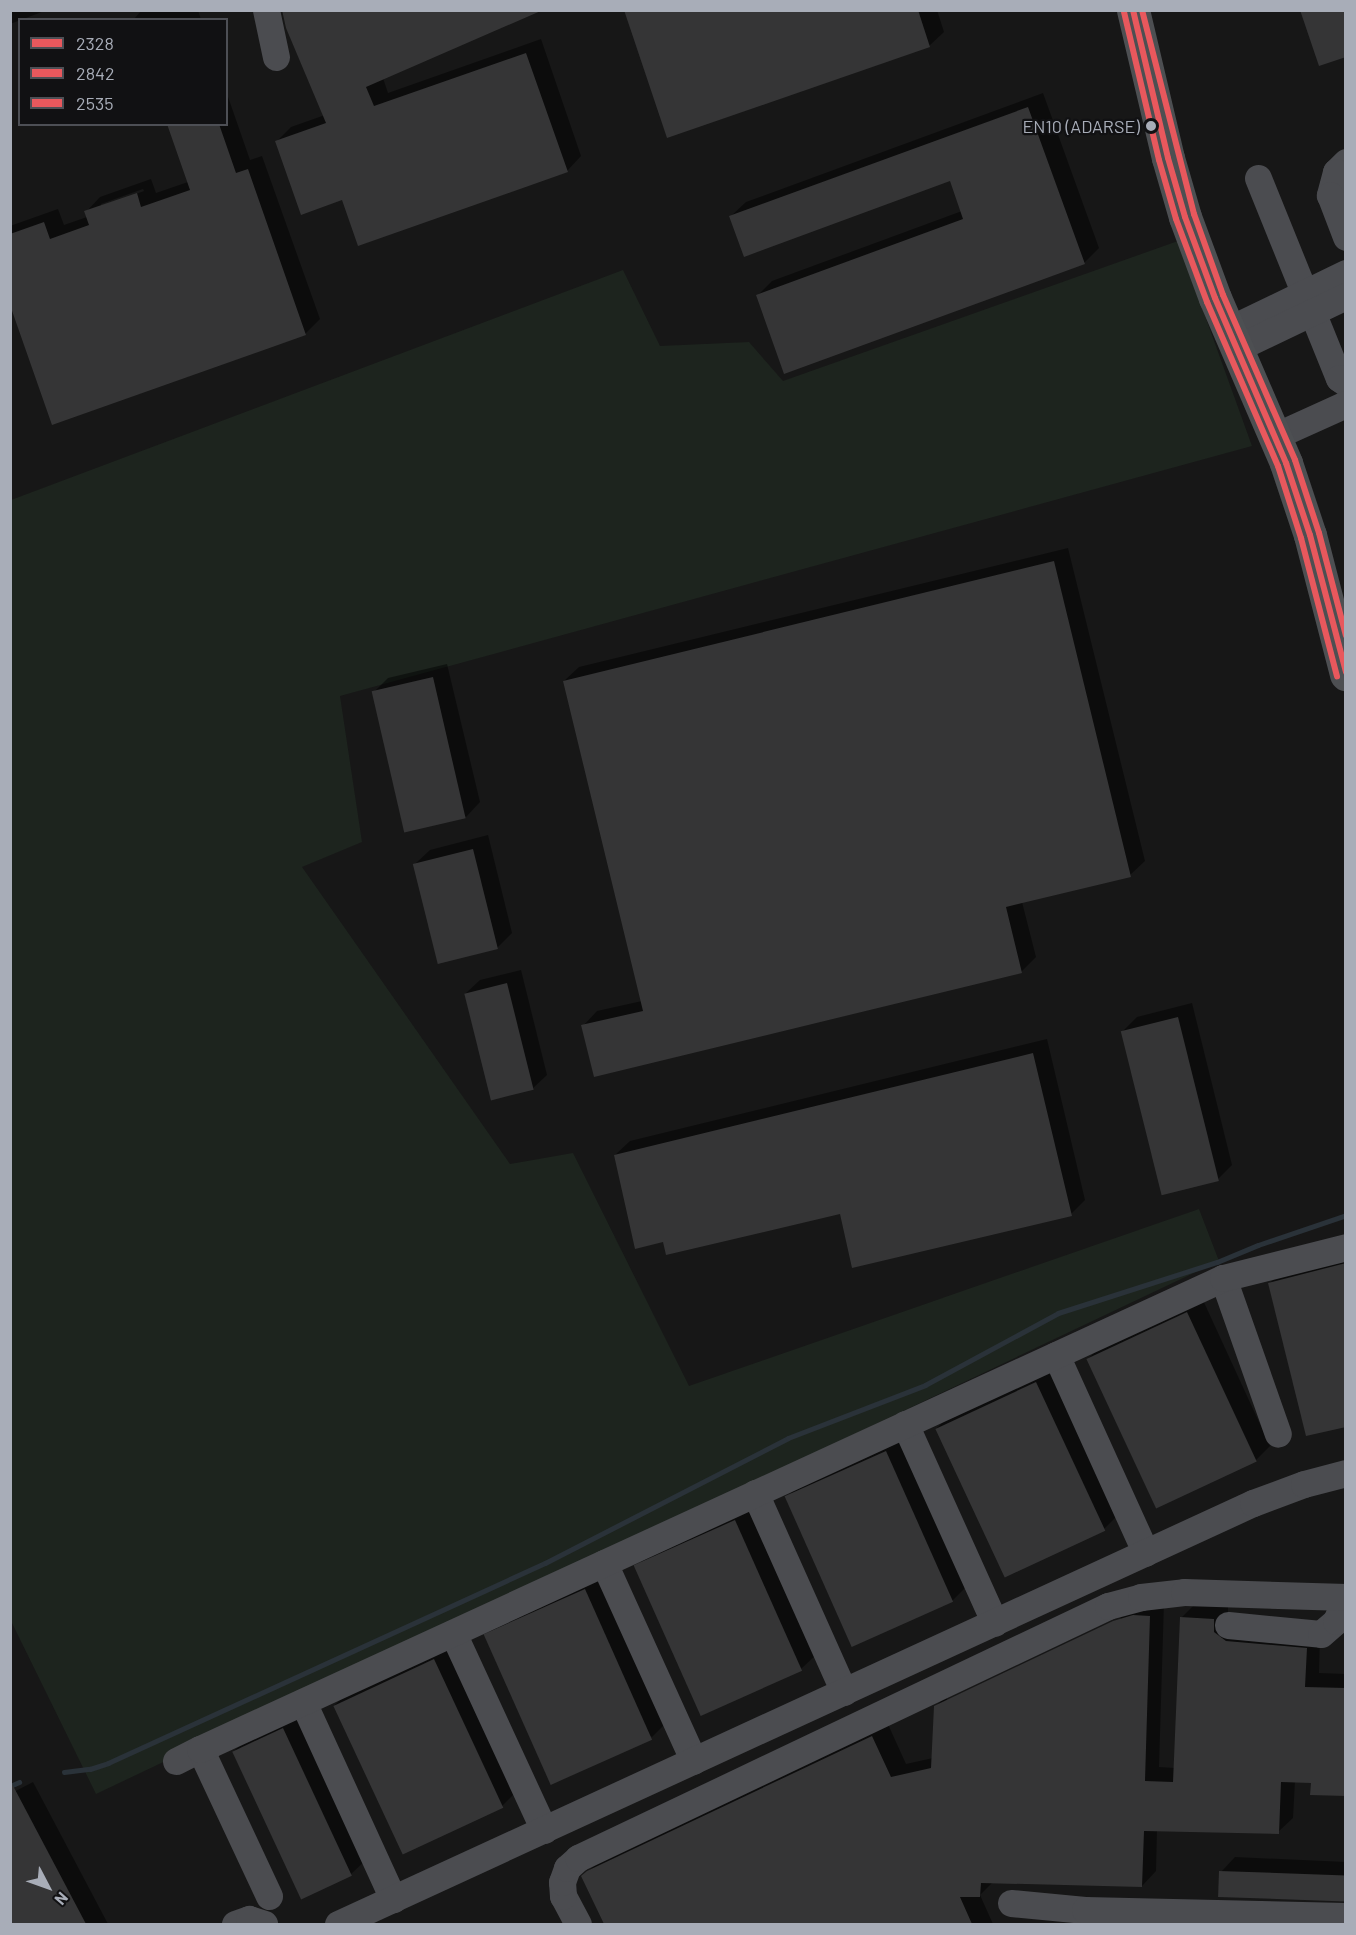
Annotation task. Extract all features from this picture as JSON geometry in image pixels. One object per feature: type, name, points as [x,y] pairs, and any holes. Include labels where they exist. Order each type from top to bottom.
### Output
[{"type":"main road","points":[[1133,10],[1168,158],[1185,217],[1233,339],[1275,436],[1310,535],[1346,674]]},
{"type":"lane","points":[[266,10],[276,57]]},
{"type":"lane","points":[[1346,162],[1336,172],[1330,195],[1346,237]]},
{"type":"lane","points":[[1258,178],[1310,301],[1339,378],[1346,383]]},
{"type":"lane","points":[[1233,339],[1310,301],[1346,273]]},
{"type":"lane","points":[[1310,301],[1346,296]]},
{"type":"lane","points":[[1275,436],[1346,404]]},
{"type":"lane","points":[[176,1761],[1222,1278],[1346,1247]]},
{"type":"lane","points":[[1222,1278],[1278,1434]]},
{"type":"lane","points":[[1056,1355],[1146,1553]]},
{"type":"lane","points":[[905,1424],[995,1623]]},
{"type":"lane","points":[[338,1924],[1272,1496],[1346,1473]]},
{"type":"lane","points":[[755,1493],[844,1692]]},
{"type":"lane","points":[[604,1563],[694,1761]]},
{"type":"lane","points":[[578,1924],[563,1896],[562,1882],[567,1868],[578,1858],[1108,1606],[1141,1598],[1184,1592],[1346,1597],[1336,1621],[1321,1634],[1228,1625]]},
{"type":"lane","points":[[453,1633],[544,1830]]},
{"type":"lane","points":[[303,1702],[393,1899]]},
{"type":"lane","points":[[200,1749],[270,1896]]},
{"type":"lane","points":[[1011,1903],[1082,1917],[1346,1916]]},
{"type":"lane","points":[[234,1924],[249,1919],[264,1924]]},
{"type":"shaded area","points":[[1178,241],[1252,446],[340,696],[362,842],[302,867],[510,1164],[573,1153],[689,1386],[1199,1209],[1219,1261],[96,1794],[11,1621],[11,500],[623,270],[660,346],[749,342],[783,381]]},
{"type":"building","points":[[282,10],[543,10],[366,87],[374,106],[526,53],[568,172],[358,246],[342,200],[301,215],[275,141],[326,123],[286,28]]},
{"type":"building","points":[[624,10],[918,10],[930,47],[667,138]]},
{"type":"building","points":[[1300,10],[1346,10],[1346,57],[1319,66]]},
{"type":"building","points":[[1028,107],[1085,264],[784,374],[756,295],[963,219],[950,181],[744,257],[729,216]]},
{"type":"building","points":[[168,126],[220,126],[236,173],[248,169],[306,335],[52,425],[10,305],[10,234],[44,222],[50,239],[89,225],[84,211],[137,193],[141,207],[190,190]]},
{"type":"building","points":[[1054,561],[1131,877],[1006,907],[1022,973],[594,1077],[581,1025],[643,1011],[563,681]]},
{"type":"building","points":[[433,677],[466,818],[404,832],[372,691]]},
{"type":"building","points":[[473,849],[498,949],[438,964],[413,864]]},
{"type":"building","points":[[507,983],[534,1090],[491,1100],[464,994]]},
{"type":"building","points":[[1178,1017],[1219,1181],[1162,1195],[1121,1031]]},
{"type":"building","points":[[1033,1053],[1072,1216],[852,1268],[840,1214],[666,1255],[663,1242],[635,1249],[614,1155]]},
{"type":"building","points":[[1346,1263],[1346,1427],[1306,1436],[1268,1283]]},
{"type":"building","points":[[1187,1312],[1257,1462],[1156,1508],[1086,1359]]},
{"type":"building","points":[[1036,1382],[1105,1531],[1005,1578],[935,1429]]},
{"type":"building","points":[[886,1451],[953,1602],[852,1647],[785,1496]]},
{"type":"building","points":[[735,1520],[802,1671],[701,1716],[634,1565]]},
{"type":"building","points":[[585,1589],[652,1740],[551,1785],[484,1634]]},
{"type":"building","points":[[1133,1615],[1150,1616],[1145,1781],[1173,1782],[1180,1617],[1214,1619],[1214,1632],[1226,1641],[1307,1648],[1305,1687],[1346,1688],[1346,1796],[1310,1795],[1311,1783],[1281,1782],[1279,1834],[1144,1831],[1142,1887],[981,1883],[980,1897],[960,1897],[972,1924],[604,1924],[581,1876],[587,1871],[872,1736],[891,1777],[931,1768],[934,1706],[1113,1621]]},
{"type":"building","points":[[434,1659],[503,1808],[403,1855],[333,1706]]},
{"type":"building","points":[[283,1728],[352,1876],[301,1899],[232,1752]]},
{"type":"building","points":[[10,1780],[86,1924],[10,1924]]},
{"type":"building","points":[[1219,1871],[1346,1875],[1345,1901],[1218,1897]]},
{"type":"waterway","points":[[64,1772],[90,1769],[108,1763],[545,1563],[788,1438],[925,1385],[1058,1313],[1217,1262],[1258,1245],[1346,1215]]},
{"type":"waterway","points":[[10,1786],[19,1782]]},
{"type":"transit line","name":"2328","points":[[1133,10],[1168,158],[1185,217],[1215,298],[1286,463],[1310,535],[1346,672]]},
{"type":"transit line","name":"2535","points":[[1142,10],[1194,214],[1223,295],[1295,460],[1319,533],[1346,636]]},
{"type":"transit line","name":"2842","points":[[1124,12],[1159,160],[1176,219],[1207,302],[1278,466],[1301,538],[1337,676]]},
{"type":"place","name":"EN10 (ADARSE)","points":[[1151,126]]}]
